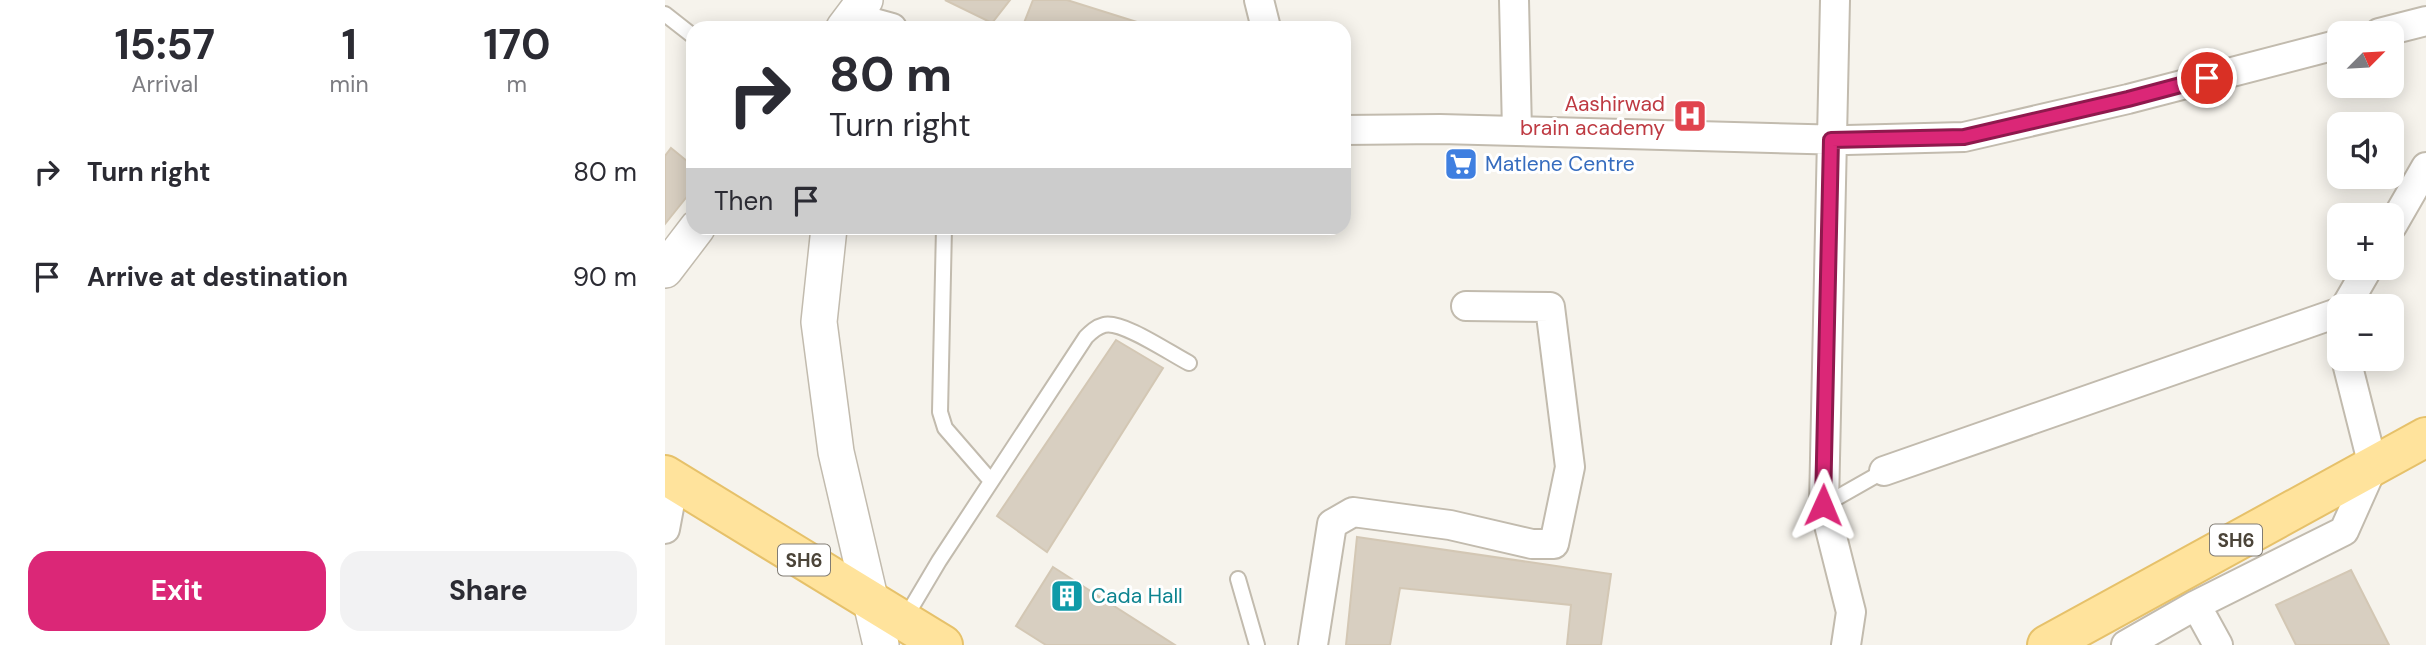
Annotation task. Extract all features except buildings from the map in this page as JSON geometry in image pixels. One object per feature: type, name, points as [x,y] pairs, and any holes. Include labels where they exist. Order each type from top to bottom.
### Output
[{"type":"main road","name":"SH6","points":[[2047,645],[2426,437]]},
{"type":"main road","name":"SH6","points":[[670,478],[886,623],[943,645]]},
{"type":"street","points":[[1259,0],[1264,21]]},
{"type":"street","points":[[1514,0],[1517,131]]},
{"type":"street","points":[[1835,0],[1823,505],[1851,612],[1846,645]]},
{"type":"street","points":[[2405,26],[2426,21]]},
{"type":"street","points":[[1351,130],[1517,131],[1831,140],[1964,137],[2128,99],[2327,47]]},
{"type":"street","points":[[2404,205],[2426,167]]},
{"type":"street","points":[[828,235],[819,322],[835,452],[886,623]]},
{"type":"street","points":[[1313,645],[1332,524],[1353,512],[1450,525],[1532,544],[1554,544],[1570,467],[1550,307],[1466,306]]},
{"type":"street","points":[[1884,471],[2327,318]]},
{"type":"street","points":[[2126,645],[2196,605],[2344,531],[2373,466],[2349,371]]},
{"type":"street","points":[[665,528],[670,478]]},
{"type":"street","points":[[2196,605],[2218,645]]},
{"type":"lane","points":[[665,14],[686,30]]},
{"type":"lane","points":[[944,235],[940,412],[945,428],[991,481]]},
{"type":"lane","points":[[886,623],[991,481],[1086,337],[1094,330],[1105,324],[1118,325],[1189,363]]},
{"type":"lane","points":[[1823,505],[1884,471]]},
{"type":"lane","points":[[1238,579],[1257,645]]},
{"type":"place","name":"Aashirwad brain academy","points":[[1690,116]]},
{"type":"place","name":"Matlene Centre","points":[[1461,164]]},
{"type":"place","name":"Cada Hall","points":[[1067,596]]},
{"type":"route","points":[[1823,505],[1831,140],[1964,137],[2207,78]]}]
